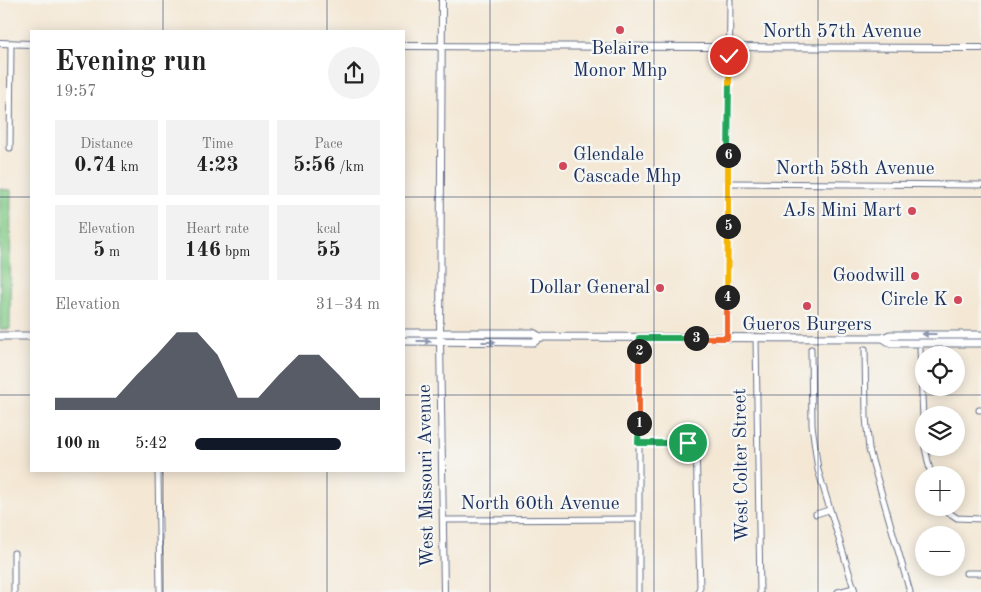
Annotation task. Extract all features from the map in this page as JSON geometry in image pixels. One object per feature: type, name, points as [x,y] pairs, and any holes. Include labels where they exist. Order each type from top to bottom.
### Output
[{"type":"main road","points":[[405,333],[533,333],[540,337],[639,338],[882,338],[890,334],[981,335]]},
{"type":"main road","points":[[0,336],[30,336]]},
{"type":"main road","points":[[405,342],[534,342],[540,337]]},
{"type":"main road","points":[[882,338],[891,343],[981,343]]},
{"type":"street","name":"West Missouri Avenue","points":[[442,0],[440,341],[444,592]]},
{"type":"street","points":[[727,338],[730,0]]},
{"type":"street","points":[[0,43],[30,44]]},
{"type":"street","points":[[10,148],[11,43]]},
{"type":"street","name":"North 57th Avenue","points":[[405,46],[981,48]]},
{"type":"street","name":"North 58th Avenue","points":[[728,183],[981,185]]},
{"type":"street","points":[[639,338],[638,519],[640,592]]},
{"type":"street","name":"West Colter Street","points":[[756,338],[760,592]]},
{"type":"street","points":[[811,349],[814,443],[818,470],[854,590],[838,592]]},
{"type":"street","points":[[865,349],[866,417],[870,450],[910,592]]},
{"type":"street","points":[[638,443],[693,444],[697,450],[700,587],[698,592]]},
{"type":"street","points":[[158,472],[160,592]]},
{"type":"street","points":[[816,514],[829,510]]},
{"type":"street","points":[[954,516],[957,518],[981,519]]},
{"type":"street","name":"North 60th Avenue","points":[[443,520],[638,519]]},
{"type":"street","points":[[14,553],[14,592]]},
{"type":"street","points":[[966,574],[981,573]]},
{"type":"green space","points":[[0,189],[11,190],[10,329],[0,329]]},
{"type":"place","name":"Belaire Monor Mhp","points":[[620,30]]},
{"type":"place","name":"Glendale Cascade Mhp","points":[[563,166]]},
{"type":"place","name":"AJs Mini Mart","points":[[912,211]]},
{"type":"place","name":"Goodwill","points":[[915,276]]},
{"type":"place","name":"Dollar General","points":[[660,288]]},
{"type":"place","name":"Circle K","points":[[958,300]]},
{"type":"place","name":"Gueros Burgers","points":[[807,306]]},
{"type":"route","points":[[688,443],[638,443],[640,410],[639,338],[727,338],[729,56]]}]
